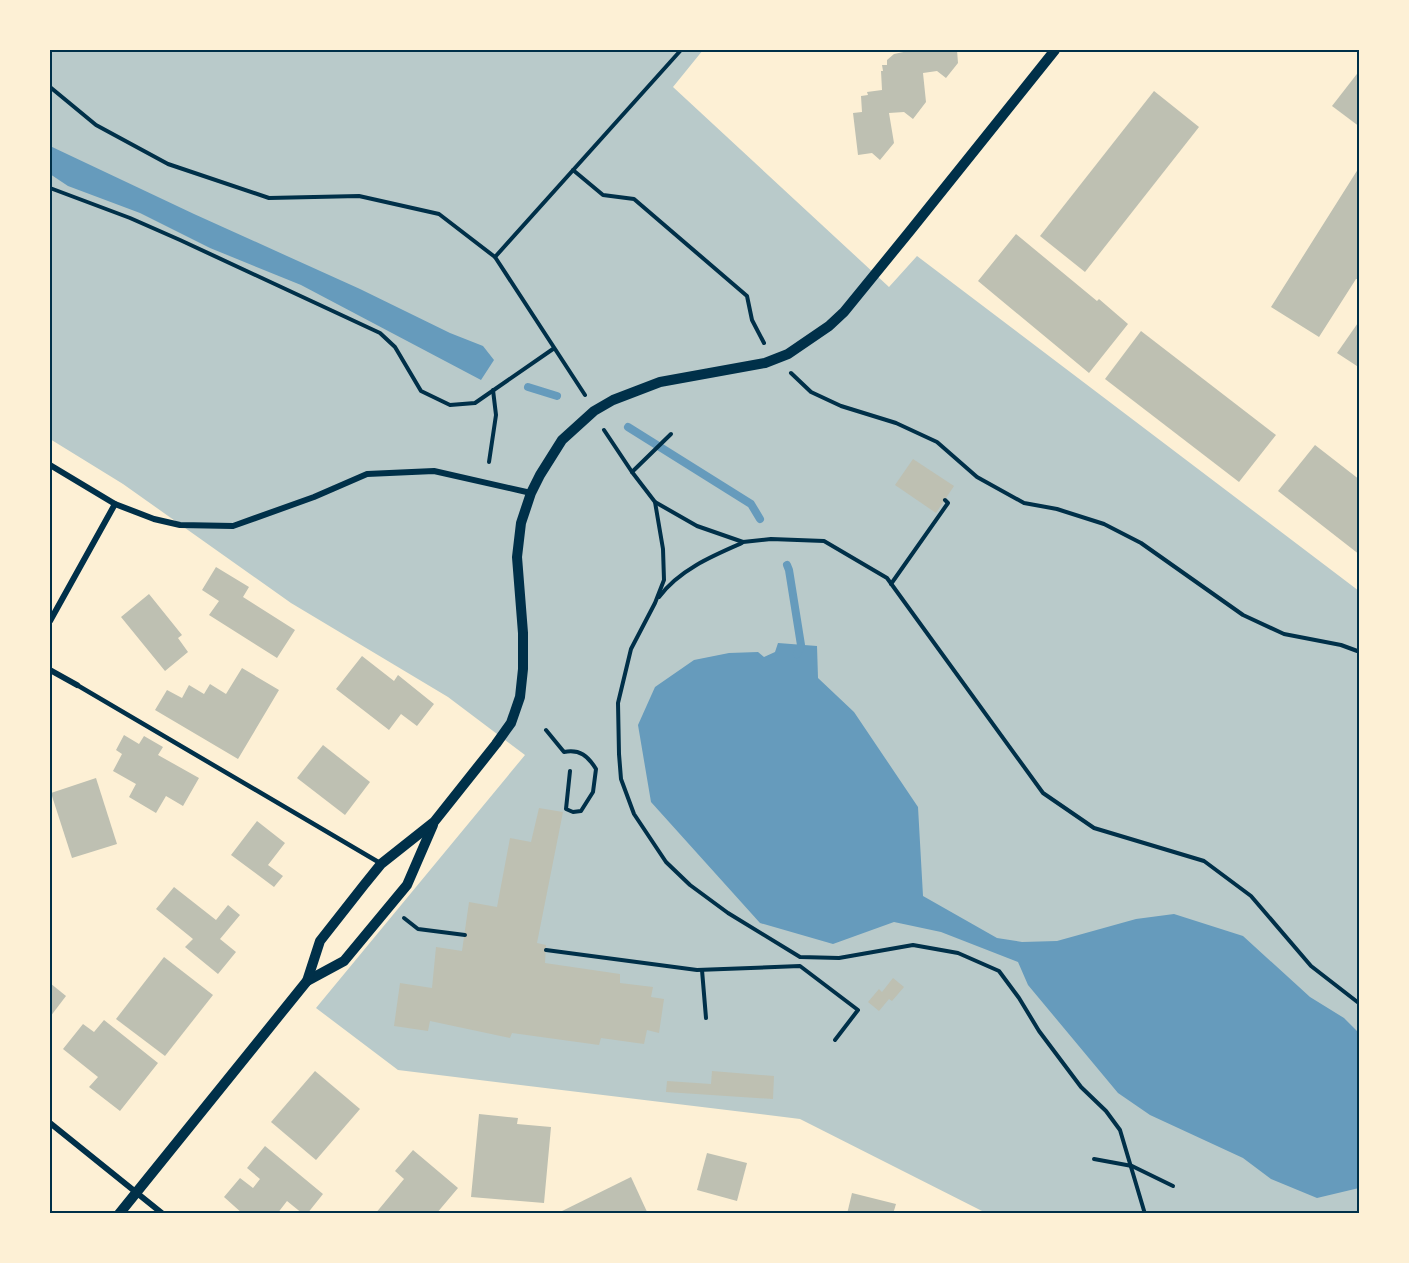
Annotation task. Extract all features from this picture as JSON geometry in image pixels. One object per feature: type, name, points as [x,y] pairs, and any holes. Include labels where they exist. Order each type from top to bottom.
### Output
[{"type":"street","points":[[119,1214],[307,981],[320,941],[381,864],[434,822],[511,723],[520,697],[524,633],[517,556],[521,523],[531,493],[562,440],[594,411],[613,400],[660,382],[765,363],[788,354],[810,341],[844,312],[1055,50]]},
{"type":"street","points":[[50,465],[115,504],[154,519],[180,525],[233,526],[314,497],[367,474],[434,471],[531,493]]},
{"type":"street","points":[[50,621],[115,504]]},
{"type":"street","points":[[50,670],[77,685]]},
{"type":"street","points":[[307,981],[344,962],[407,885],[434,822]]},
{"type":"street","points":[[50,1123],[163,1214]]},
{"type":"lane","points":[[77,685],[381,864]]},
{"type":"path","points":[[495,257],[681,50]]},
{"type":"path","points":[[50,87],[96,125],[168,164],[268,198],[359,196],[439,214],[495,257],[585,396]]},
{"type":"path","points":[[573,170],[603,195],[634,199],[747,296],[752,320],[762,340],[776,358],[811,392],[841,406],[896,423],[937,442],[977,477],[1024,503],[1058,509],[1104,524],[1141,543],[1243,615],[1284,634],[1341,645],[1359,652]]},
{"type":"path","points":[[50,188],[160,231],[380,333],[395,347],[421,391],[450,405],[475,403],[553,349]]},
{"type":"path","points":[[489,462],[496,415],[493,390]]},
{"type":"path","points":[[604,430],[655,502],[697,526],[743,542]]},
{"type":"path","points":[[632,472],[671,434]]},
{"type":"path","points":[[891,584],[948,503],[945,500]]},
{"type":"path","points":[[655,502],[663,549],[664,580],[655,603],[631,649],[618,703],[619,754],[621,779],[634,814],[666,862],[690,885],[728,914],[800,957],[839,958],[913,945],[958,952],[999,971],[1067,1068],[1120,1130],[1145,1214]]},
{"type":"path","points":[[655,603],[667,587],[688,570],[743,542],[771,538],[824,541],[887,578],[1043,793],[1094,828],[1204,861],[1251,896],[1311,966],[1359,1004]]},
{"type":"path","points":[[546,730],[564,752],[573,750],[584,754],[596,769],[593,792],[581,811],[573,812],[566,809],[570,771]]},
{"type":"path","points":[[401,916],[418,929],[465,935]]},
{"type":"path","points":[[546,950],[702,970],[800,966],[858,1010],[835,1040]]},
{"type":"path","points":[[702,970],[705,1018]]},
{"type":"path","points":[[1094,1160],[1132,1166],[1173,1186]]},
{"type":"shaded area","points":[[50,50],[703,50],[673,87],[889,287],[917,256],[1359,591],[1359,1213],[986,1213],[800,1119],[398,1070],[316,1008],[525,755],[448,697],[291,603],[123,484],[50,439]]},
{"type":"water","points":[[50,146],[450,333],[483,346],[494,360],[481,380],[301,285],[210,248],[140,213],[68,186],[50,174]]},
{"type":"water","points":[[778,643],[817,646],[818,678],[854,712],[918,807],[923,896],[997,938],[1022,942],[1057,941],[1136,919],[1174,914],[1243,936],[1310,997],[1344,1018],[1359,1033],[1359,1188],[1317,1198],[1271,1179],[1243,1158],[1150,1115],[1118,1093],[1028,985],[1018,962],[941,932],[894,922],[833,944],[760,923],[651,802],[638,725],[655,687],[694,660],[729,653],[758,652],[764,657],[775,652]]},
{"type":"building","points":[[913,50],[957,50],[958,63],[946,78],[937,71],[923,73],[926,102],[913,119],[904,112],[889,113],[894,143],[880,160],[872,153],[858,155],[853,113],[862,112],[861,96],[868,95],[867,92],[882,90],[882,65],[887,65],[887,60],[894,54]]},
{"type":"building","points":[[1360,70],[1360,127],[1332,106]]},
{"type":"building","points":[[1154,91],[1199,127],[1085,272],[1040,236]]},
{"type":"building","points":[[1360,166],[1360,279],[1356,279],[1319,337],[1271,307]]},
{"type":"building","points":[[1016,234],[1128,324],[1089,373],[978,281]]},
{"type":"building","points":[[1360,320],[1360,368],[1337,353]]},
{"type":"building","points":[[1141,331],[1276,435],[1239,482],[1105,379]]},
{"type":"building","points":[[1315,445],[1360,480],[1360,555],[1278,491]]},
{"type":"building","points":[[913,459],[954,486],[936,513],[895,485]]},
{"type":"building","points":[[216,567],[249,587],[243,597],[295,630],[277,658],[209,615],[219,601],[202,590]]},
{"type":"building","points":[[149,594],[182,635],[178,638],[188,652],[165,671],[121,617]]},
{"type":"building","points":[[362,656],[394,681],[398,675],[434,704],[417,726],[401,714],[389,730],[336,689]]},
{"type":"building","points":[[242,668],[279,690],[238,759],[155,710],[167,690],[182,698],[189,685],[204,694],[210,684],[226,694]]},
{"type":"building","points":[[124,735],[139,744],[144,736],[163,747],[158,755],[199,778],[183,806],[166,796],[156,813],[129,797],[136,784],[113,771],[122,754],[116,750]]},
{"type":"building","points":[[323,745],[370,782],[345,815],[297,778]]},
{"type":"building","points":[[96,778],[117,844],[72,858],[51,793]]},
{"type":"building","points":[[539,808],[563,812],[537,943],[546,945],[545,963],[620,974],[620,983],[653,987],[651,997],[664,999],[659,1033],[647,1030],[644,1044],[601,1038],[599,1045],[512,1033],[510,1038],[430,1021],[428,1031],[394,1026],[400,983],[432,988],[436,947],[462,951],[469,902],[497,907],[510,838],[531,842]]},
{"type":"building","points":[[257,821],[285,843],[268,865],[283,876],[274,887],[231,855]]},
{"type":"building","points":[[174,887],[216,920],[228,905],[240,915],[220,939],[236,952],[218,974],[185,947],[193,939],[156,909]]},
{"type":"building","points":[[164,957],[213,995],[165,1056],[116,1019]]},
{"type":"building","points":[[893,978],[904,987],[879,1011],[868,1002],[879,989],[882,992]]},
{"type":"building","points":[[50,983],[66,996],[50,1017]]},
{"type":"building","points":[[104,1020],[158,1063],[120,1111],[89,1087],[98,1077],[63,1049],[83,1024],[94,1032]]},
{"type":"building","points":[[315,1071],[360,1109],[316,1160],[271,1122]]},
{"type":"building","points":[[712,1071],[774,1076],[773,1099],[666,1092],[667,1081],[711,1084]]},
{"type":"building","points":[[479,1114],[518,1118],[517,1124],[551,1127],[544,1203],[471,1197]]},
{"type":"building","points":[[265,1146],[323,1194],[307,1214],[303,1214],[287,1201],[277,1214],[243,1214],[224,1197],[240,1178],[253,1188],[260,1179],[247,1168]]},
{"type":"building","points":[[413,1150],[458,1188],[436,1214],[375,1214],[404,1179],[395,1171]]},
{"type":"building","points":[[707,1153],[747,1163],[737,1201],[697,1190]]},
{"type":"building","points":[[631,1177],[648,1214],[556,1214]]},
{"type":"building","points":[[852,1193],[896,1204],[893,1214],[847,1214]]},
{"type":"waterway","points":[[528,387],[557,396]]},
{"type":"waterway","points":[[628,427],[751,504],[760,519]]},
{"type":"waterway","points":[[787,565],[801,645],[797,654]]}]
